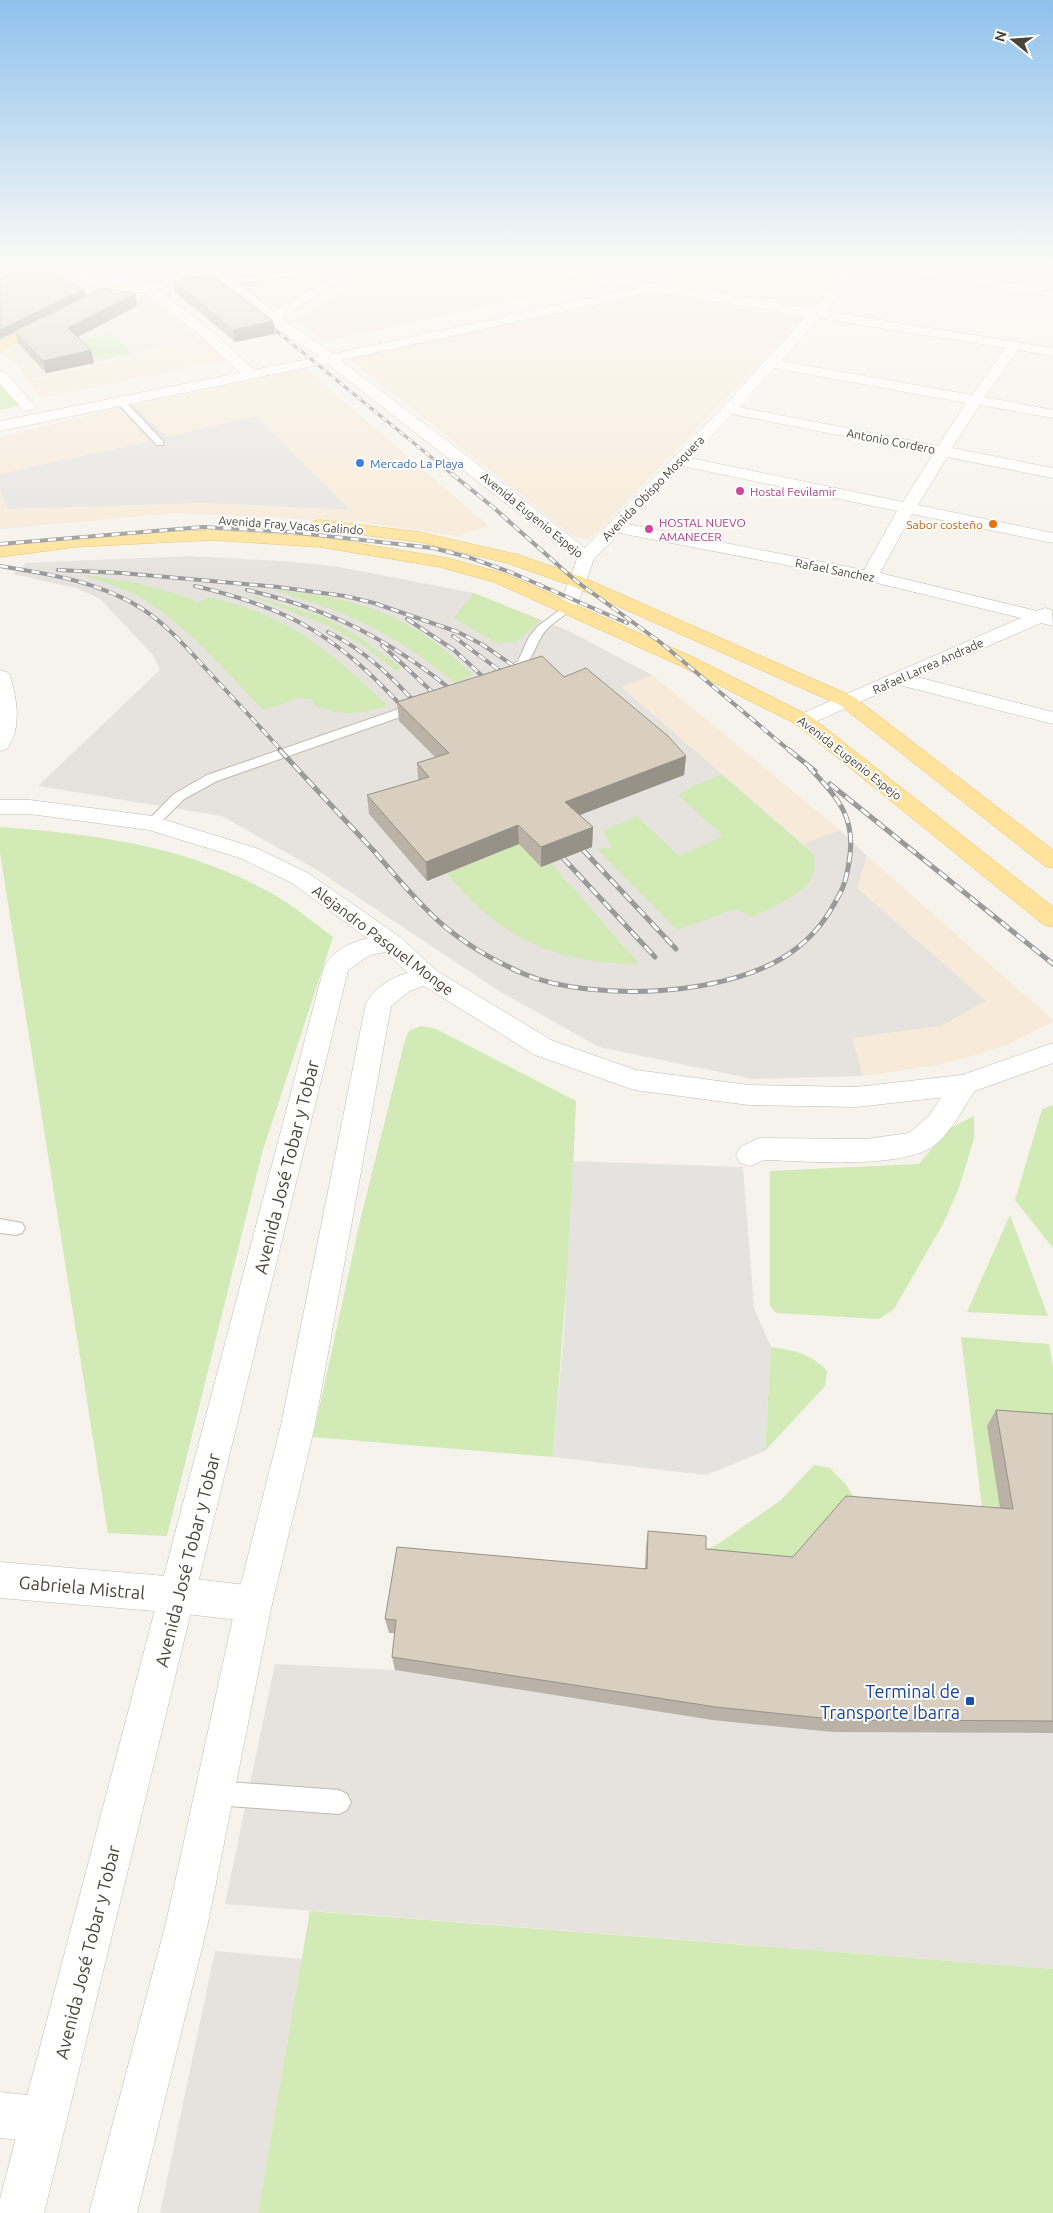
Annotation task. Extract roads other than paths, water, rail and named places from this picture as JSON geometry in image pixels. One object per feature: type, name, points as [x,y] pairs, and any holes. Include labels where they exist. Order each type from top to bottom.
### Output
[{"type":"main road","name":"Avenida Fray Vacas Galindo","points":[[194,519],[249,521]]},
{"type":"main road","name":"Avenida Fray Vacas Galindo","points":[[304,524],[419,537],[462,546],[513,559],[576,581]]},
{"type":"main road","points":[[53,528],[81,525]]},
{"type":"main road","name":"Avenida Fray Vacas Galindo","points":[[0,552],[75,542],[211,535],[320,542],[441,562],[500,578],[568,607]]},
{"type":"main road","name":"Avenida Eugenio Espejo","points":[[576,581],[847,701],[1053,861]]},
{"type":"main road","name":"Avenida Eugenio Espejo","points":[[568,607],[688,662],[803,720],[1053,919]]},
{"type":"street","points":[[0,413],[229,366]]},
{"type":"street","points":[[242,366],[251,375]]},
{"type":"street","points":[[0,426],[293,366]]},
{"type":"street","name":"Avenida Eugenio Espejo","points":[[338,366],[499,488],[569,546],[586,557],[568,607]]},
{"type":"street","name":"Avenida Obispo Mosquera","points":[[586,557],[729,409],[767,366]]},
{"type":"street","points":[[782,366],[1053,414]]},
{"type":"street","points":[[869,576],[907,507],[974,399],[999,366]]},
{"type":"street","points":[[0,375],[28,407]]},
{"type":"street","name":"Antonio Cordero","points":[[729,409],[1053,473]]},
{"type":"street","points":[[679,461],[1053,538]]},
{"type":"street","name":"Rafael Sanchez","points":[[616,527],[869,576],[1048,616]]},
{"type":"street","name":"Rafael Larrea Andrade","points":[[803,720],[1048,616]]},
{"type":"street","points":[[0,676],[6,699],[6,734],[0,746]]},
{"type":"street","points":[[899,679],[1053,718]]},
{"type":"street","name":"Alejandro Pasquel Monge","points":[[0,807],[30,807],[152,823],[248,853],[300,878],[391,943],[428,977],[544,1048],[634,1080],[749,1095],[856,1097],[964,1085],[1053,1054]]},
{"type":"street","name":"Avenida José Tobar y Tobar","points":[[20,2213],[336,967],[353,951],[370,944],[391,943]]},
{"type":"street","points":[[112,2213],[188,1923],[254,1604],[298,1425],[379,1003],[396,986],[411,979],[428,977]]},
{"type":"street","points":[[750,1155],[759,1149],[895,1148],[918,1142],[937,1126],[964,1085]]},
{"type":"street","name":"Gabriela Mistral","points":[[0,1580],[178,1594],[254,1604]]},
{"type":"street","points":[[0,2115],[44,2120]]},
{"type":"lane","points":[[120,401],[160,443]]},
{"type":"lane","points":[[496,677],[515,670],[523,664],[536,636],[547,622],[568,607]]},
{"type":"lane","points":[[152,823],[176,797],[186,790],[212,778],[433,701]]},
{"type":"lane","points":[[215,1792],[339,1802]]},
{"type":"railway","points":[[320,366],[453,475]]},
{"type":"railway","points":[[452,474],[494,508],[576,581],[660,642],[790,751]]},
{"type":"railway","points":[[0,544],[203,527],[291,532],[433,548],[468,557],[510,572],[627,623]]},
{"type":"railway","points":[[0,566],[75,580],[110,592],[144,610],[177,638],[282,751]]},
{"type":"railway","points":[[58,570],[122,573],[278,587],[345,596],[374,603],[458,632],[483,645],[524,673]]},
{"type":"railway","points":[[195,586],[260,605],[288,616],[313,630],[359,664],[407,712]]},
{"type":"railway","points":[[247,590],[307,607],[360,630],[385,643],[434,676],[459,696]]},
{"type":"railway","points":[[407,619],[454,650],[492,685]]},
{"type":"railway","points":[[328,632],[342,639],[378,666],[421,709]]},
{"type":"railway","points":[[453,636],[511,679]]},
{"type":"railway","points":[[382,645],[443,702]]},
{"type":"railway","points":[[280,750],[433,916],[464,941],[488,956],[524,974],[553,983],[588,989],[625,991],[664,990],[702,985],[738,977],[771,964],[797,948],[820,925],[834,905],[844,884],[851,846],[850,832],[842,809],[828,788],[809,767]]},
{"type":"railway","points":[[789,750],[815,771]]},
{"type":"railway","points":[[830,784],[1053,964]]},
{"type":"railway","points":[[583,850],[676,949]]},
{"type":"railway","points":[[563,858],[655,957]]},
{"type":"place","name":"Mercado La Playa","points":[[360,463]]},
{"type":"place","name":"Hostal Fevilamir","points":[[740,491]]},
{"type":"place","name":"Sabor costeño","points":[[993,524]]},
{"type":"place","name":"HOSTAL NUEVO AMANECER","points":[[649,529]]},
{"type":"place","name":"Terminal de Transporte Ibarra","points":[[970,1701]]}]
